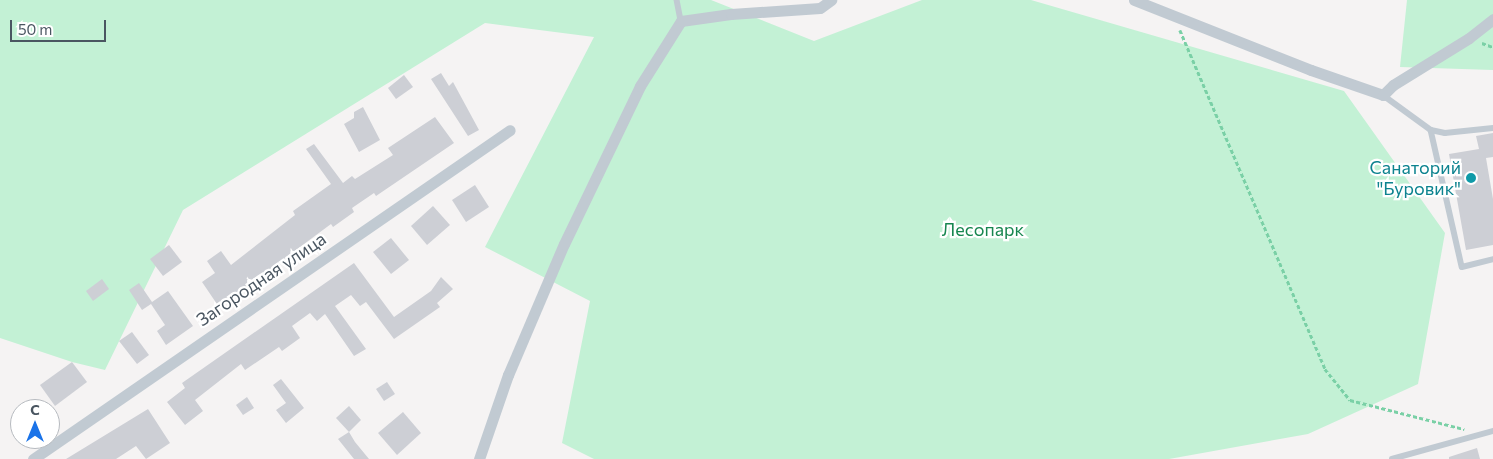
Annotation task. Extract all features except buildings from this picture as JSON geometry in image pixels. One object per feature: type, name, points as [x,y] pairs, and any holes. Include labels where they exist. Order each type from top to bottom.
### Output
[{"type":"street","points":[[479,459],[508,374],[564,244],[640,86],[681,21],[730,14],[820,8],[830,0]]},
{"type":"street","points":[[1134,0],[1156,4],[1174,17],[1383,95],[1393,84],[1469,38],[1493,19]]},
{"type":"street","name":"Загородная улица","points":[[33,459],[510,130]]},
{"type":"lane","points":[[677,0],[681,21]]},
{"type":"lane","points":[[1383,95],[1432,130],[1445,133],[1493,128]]},
{"type":"lane","points":[[1432,130],[1462,267],[1493,260]]},
{"type":"lane","points":[[1392,459],[1493,431]]},
{"type":"path","points":[[1174,17],[1325,369],[1350,400],[1483,434]]},
{"type":"green space","name":"Лесопарк","points":[[0,0],[711,0],[814,41],[922,0],[1031,0],[1344,91],[1445,233],[1418,384],[1308,434],[1169,459],[594,459],[562,443],[590,301],[485,247],[594,37],[485,23],[183,210],[105,370],[72,362],[0,338]]},
{"type":"green space","points":[[1407,0],[1493,0],[1493,70],[1400,67]]},
{"type":"place","name":"Санаторий \"Буровик\"","points":[[1471,178]]}]
